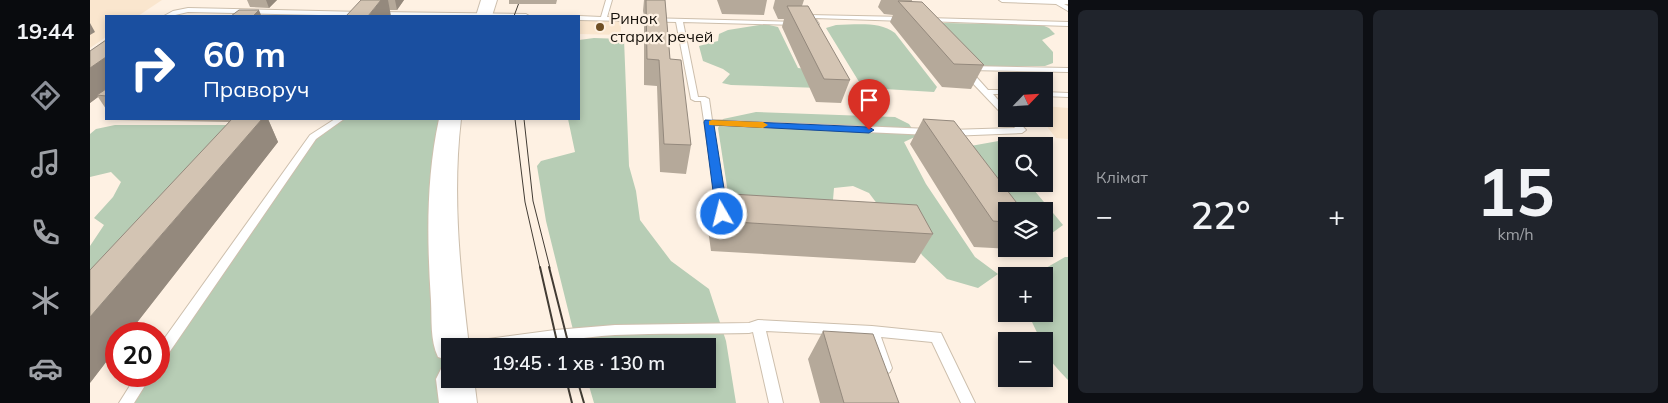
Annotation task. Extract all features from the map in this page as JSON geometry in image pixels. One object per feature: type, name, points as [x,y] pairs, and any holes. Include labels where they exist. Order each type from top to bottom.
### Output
[{"type":"main road","points":[[484,15],[489,0]]},
{"type":"main road","points":[[450,120],[443,188],[445,268],[450,338]]},
{"type":"main road","points":[[456,388],[458,403]]},
{"type":"lane","points":[[604,18],[609,0]]},
{"type":"lane","points":[[1002,0],[1068,2]]},
{"type":"lane","points":[[1057,2],[1068,9]]},
{"type":"lane","points":[[170,15],[175,12],[188,10],[376,15]]},
{"type":"lane","points":[[820,32],[811,16],[914,19]]},
{"type":"lane","points":[[580,18],[816,24]]},
{"type":"lane","points":[[680,20],[694,99],[706,99],[722,214],[732,214]]},
{"type":"lane","points":[[929,26],[923,20],[1068,24]]},
{"type":"lane","points":[[998,104],[964,68],[1068,70]]},
{"type":"lane","points":[[987,92],[998,92]]},
{"type":"lane","points":[[1053,94],[1068,95]]},
{"type":"lane","points":[[170,340],[313,137],[338,120]]},
{"type":"lane","points":[[709,122],[944,137],[1022,130],[1020,128]]},
{"type":"lane","points":[[758,325],[776,403]]},
{"type":"lane","points":[[536,338],[614,330],[749,328],[758,325],[936,336],[968,403]]},
{"type":"lane","points":[[872,331],[889,378]]},
{"type":"lane","points":[[126,403],[137,387]]},
{"type":"shaded area","points":[[90,0],[162,0],[140,15],[105,15],[105,38],[90,48]]},
{"type":"shaded area","name":"Ринок старих речей","points":[[580,20],[621,21],[621,35],[580,34]]},
{"type":"shaded area","points":[[1053,107],[1068,108],[1068,139],[1056,138],[1048,128],[1053,127]]},
{"type":"green space","points":[[765,24],[778,27],[798,68],[807,69],[820,88],[731,85],[722,83],[730,74],[703,61],[699,46],[718,41],[719,34],[728,30]]},
{"type":"green space","points":[[935,24],[1042,25],[1049,28],[1055,34],[1042,40],[1053,52],[1053,63],[1045,66],[974,66]]},
{"type":"green space","points":[[836,25],[874,25],[889,29],[895,33],[937,87],[934,92],[868,88],[861,85],[826,28]]},
{"type":"green space","points":[[594,38],[624,39],[629,166],[636,191],[640,220],[671,261],[709,289],[726,341],[736,403],[594,403],[590,388],[716,388],[716,338],[575,338],[546,221],[537,166],[541,161],[575,152],[568,120],[580,120],[580,40]]},
{"type":"green space","points":[[756,112],[895,117],[909,124],[917,136],[904,142],[926,184],[975,257],[998,274],[978,288],[947,279],[922,255],[902,221],[881,209],[869,193],[853,186],[834,188],[833,200],[730,206],[718,128],[723,119]]},
{"type":"green space","points":[[338,120],[450,120],[443,188],[451,338],[441,338],[441,388],[456,388],[458,403],[126,403],[137,387],[170,387],[170,340],[313,137]]},
{"type":"green space","points":[[115,125],[247,125],[90,320],[90,246],[104,225],[94,218],[113,197],[121,182],[111,172],[90,177],[90,134],[96,129]]},
{"type":"green space","points":[[998,141],[998,192],[1036,192],[1044,202],[1000,202],[965,147]]},
{"type":"green space","points":[[1053,213],[1063,225],[1053,232]]},
{"type":"green space","points":[[1068,257],[1068,380],[1053,363],[1053,332],[1037,332],[1032,322],[1053,322],[1053,267],[1048,267]]},
{"type":"building","points":[[361,0],[381,0],[369,15],[347,15]]},
{"type":"building","points":[[646,0],[665,0],[670,59],[681,60],[691,145],[664,144],[659,60],[647,59]]},
{"type":"building","points":[[898,1],[922,2],[984,65],[954,64]]},
{"type":"building","points":[[787,6],[808,6],[850,80],[824,79]]},
{"type":"building","points":[[239,10],[259,10],[254,15],[232,15]]},
{"type":"building","points":[[105,41],[105,58],[90,68],[90,51]]},
{"type":"building","points":[[105,90],[105,96],[97,95]]},
{"type":"building","points":[[923,119],[954,121],[998,178],[998,192],[1008,192],[1016,202],[998,202],[998,221],[993,221]]},
{"type":"building","points":[[231,120],[261,120],[90,317],[90,270]]},
{"type":"building","points":[[714,193],[917,205],[933,234],[718,221]]},
{"type":"building","points":[[823,331],[873,334],[899,403],[844,403]]},
{"type":"tram line","points":[[514,15],[520,0]]},
{"type":"tram line","points":[[515,120],[525,202],[540,268]]},
{"type":"tram line","points":[[524,120],[533,201],[550,268]]},
{"type":"tram line","points":[[540,267],[556,338]]},
{"type":"tram line","points":[[549,267],[567,338]]},
{"type":"tram line","points":[[568,388],[572,403]]},
{"type":"tram line","points":[[580,388],[584,403]]},
{"type":"slow traffic","points":[[712,123],[763,125]]},
{"type":"place","name":"Ринок старих речей","points":[[600,27]]},
{"type":"route","points":[[722,214],[709,122],[869,130]]}]
